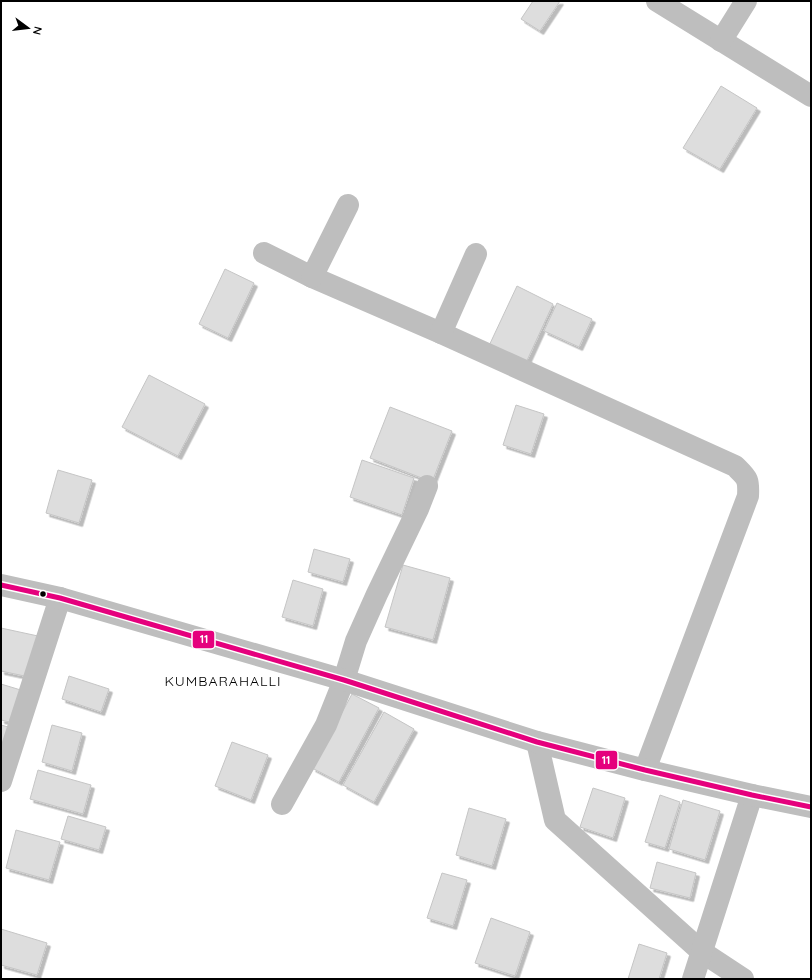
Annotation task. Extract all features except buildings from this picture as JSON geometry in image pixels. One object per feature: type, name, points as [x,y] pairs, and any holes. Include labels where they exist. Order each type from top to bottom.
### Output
[{"type":"street","points":[[657,1],[811,96]]},
{"type":"street","points":[[721,41],[746,1]]},
{"type":"street","points":[[312,277],[348,205]]},
{"type":"street","points":[[264,253],[312,277],[441,333],[735,466],[746,476],[749,483],[748,496],[645,770]]},
{"type":"street","points":[[441,333],[476,254]]},
{"type":"street","points":[[282,804],[326,725],[344,680],[356,641],[418,509],[427,486]]},
{"type":"street","points":[[1,584],[60,598],[344,680],[537,742],[645,770],[811,807]]},
{"type":"street","points":[[1,781],[60,598]]},
{"type":"street","points":[[537,742],[555,820],[702,952],[743,979]]},
{"type":"street","points":[[693,979],[752,795]]},
{"type":"transit line","name":"11","points":[[1,585],[60,598],[344,680],[537,742],[645,770],[811,807]]},
{"type":"district","name":"KUMBARAHALLI","points":[[223,681]]}]
